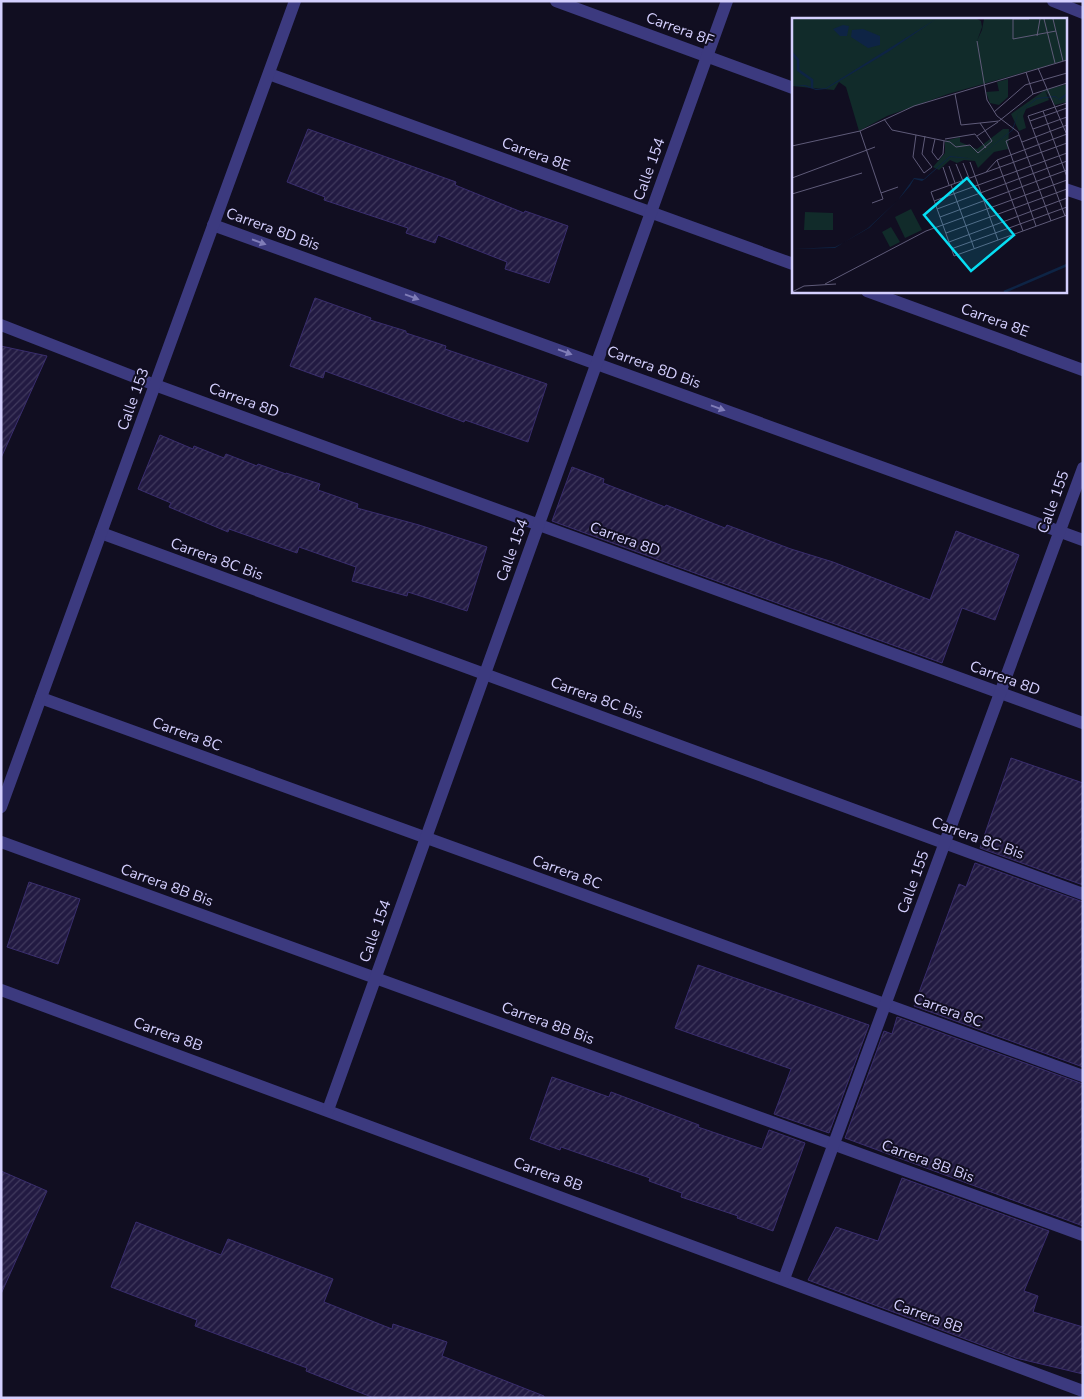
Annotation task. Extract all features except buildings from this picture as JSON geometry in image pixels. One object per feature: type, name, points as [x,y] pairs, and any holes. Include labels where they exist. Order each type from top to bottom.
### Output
[{"type":"street","name":"Calle 153","points":[[1,807],[295,1]]},
{"type":"street","name":"Carrera 8F","points":[[556,1],[792,88]]},
{"type":"street","name":"Calle 154","points":[[328,1110],[727,1]]},
{"type":"street","points":[[1053,1],[1083,12]]},
{"type":"street","name":"Carrera 8E","points":[[269,74],[792,264]]},
{"type":"street","points":[[1066,189],[1083,195]]},
{"type":"street","name":"Carrera 8D Bis","points":[[214,225],[1083,540]]},
{"type":"street","name":"Carrera 8E","points":[[870,292],[1083,370]]},
{"type":"street","name":"Carrera 8D","points":[[1,325],[155,385],[1083,723]]},
{"type":"street","name":"Calle 155","points":[[784,1280],[1083,468]]},
{"type":"street","name":"Carrera 8C Bis","points":[[101,533],[1083,894]]},
{"type":"street","name":"Carrera 8C","points":[[41,698],[1083,1076]]},
{"type":"street","name":"Carrera 8B Bis","points":[[1,842],[1083,1235]]},
{"type":"street","name":"Carrera 8B","points":[[1,990],[1083,1391]]}]
